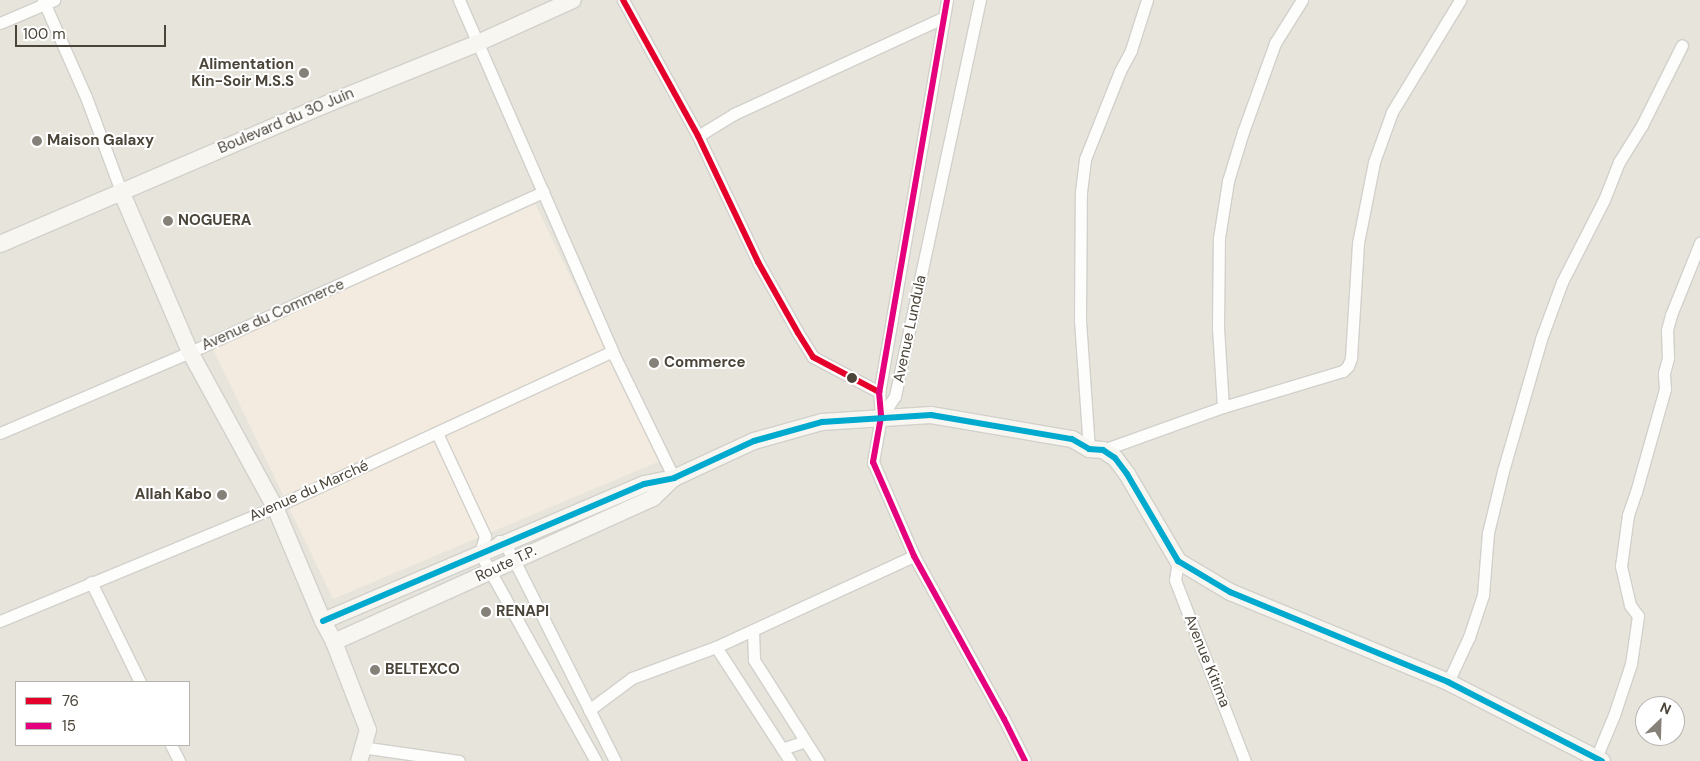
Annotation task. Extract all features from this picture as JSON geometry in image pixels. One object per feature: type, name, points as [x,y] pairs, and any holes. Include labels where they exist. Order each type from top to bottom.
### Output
[{"type":"street","points":[[459,0],[612,351],[674,478]]},
{"type":"street","name":"Boulevard du 30 Juin","points":[[0,244],[121,190],[478,43],[573,0]]},
{"type":"street","points":[[622,0],[698,136],[758,262],[813,357],[879,392]]},
{"type":"street","name":"Avenue Lundula","points":[[882,417],[879,392],[947,0]]},
{"type":"street","name":"Avenue Lundula","points":[[882,417],[896,396],[980,0]]},
{"type":"street","points":[[1223,408],[1218,328],[1219,238],[1228,182],[1243,132],[1275,43],[1302,0]]},
{"type":"street","points":[[1145,1],[1134,42],[1120,71],[1086,159],[1081,192],[1080,320],[1096,450],[1343,371],[1348,366],[1352,341],[1358,243],[1374,162],[1392,112],[1460,0]]},
{"type":"street","points":[[0,23],[47,1],[121,190],[190,352],[275,508],[323,621],[334,642],[368,730],[360,754],[458,761]]},
{"type":"street","points":[[698,136],[734,114],[943,18]]},
{"type":"street","points":[[1448,682],[1469,637],[1483,595],[1488,533],[1503,471],[1541,339],[1562,282],[1604,200],[1619,162],[1642,125],[1682,45]]},
{"type":"street","name":"Avenue du Commerce","points":[[0,433],[190,352],[544,192]]},
{"type":"street","points":[[1599,760],[1631,664],[1638,616],[1630,605],[1621,566],[1628,515],[1665,389],[1664,373],[1668,358],[1667,330],[1671,315],[1700,243]]},
{"type":"street","name":"Avenue du Marché","points":[[0,621],[275,508],[612,351]]},
{"type":"street","name":"Route T.P.","points":[[323,621],[504,542],[644,484],[674,478],[754,442],[822,422],[931,415],[1002,425],[1072,439],[1115,458],[1128,474],[1178,561],[1230,592],[1448,682],[1599,760]]},
{"type":"street","points":[[882,417],[873,462],[914,556],[1004,719],[1025,761]]},
{"type":"street","points":[[437,433],[485,536],[480,553],[596,761]]},
{"type":"street","name":"Route T.P.","points":[[334,642],[653,498],[674,478]]},
{"type":"street","points":[[485,536],[504,542],[615,761]]},
{"type":"street","points":[[589,710],[632,678],[716,648],[914,556]]},
{"type":"street","name":"Avenue Kitima","points":[[1178,561],[1175,580],[1245,761]]},
{"type":"street","points":[[91,582],[140,681]]},
{"type":"street","points":[[753,630],[754,660],[818,761]]},
{"type":"street","points":[[716,648],[790,761]]},
{"type":"street","points":[[782,749],[805,741]]},
{"type":"street","points":[[172,746],[180,761]]},
{"type":"shaded area","points":[[0,0],[1700,0],[1700,761],[0,761]]},
{"type":"shaded area","points":[[535,204],[660,461],[333,599],[213,349]]},
{"type":"transit line","name":"76","points":[[623,0],[698,136],[758,262],[813,357],[879,392]]},
{"type":"transit line","name":"15","points":[[947,0],[879,392],[881,417],[873,462],[914,556],[1004,719],[1025,761]]},
{"type":"transit line","points":[[323,621],[644,484],[674,478],[754,441],[822,422],[931,415],[1072,439],[1089,449],[1103,450],[1115,458],[1127,474],[1178,561],[1230,592],[1448,682],[1602,761]]},
{"type":"place","name":"Alimentation Kin-Soir M.S.S","points":[[304,73]]},
{"type":"place","name":"Maison Galaxy","points":[[37,141]]},
{"type":"place","name":"NOGUERA","points":[[168,221]]},
{"type":"place","name":"Commerce","points":[[654,363]]},
{"type":"place","name":"Allah Kabo","points":[[222,495]]},
{"type":"place","name":"RENAPI","points":[[486,612]]},
{"type":"place","name":"BELTEXCO","points":[[375,670]]}]
